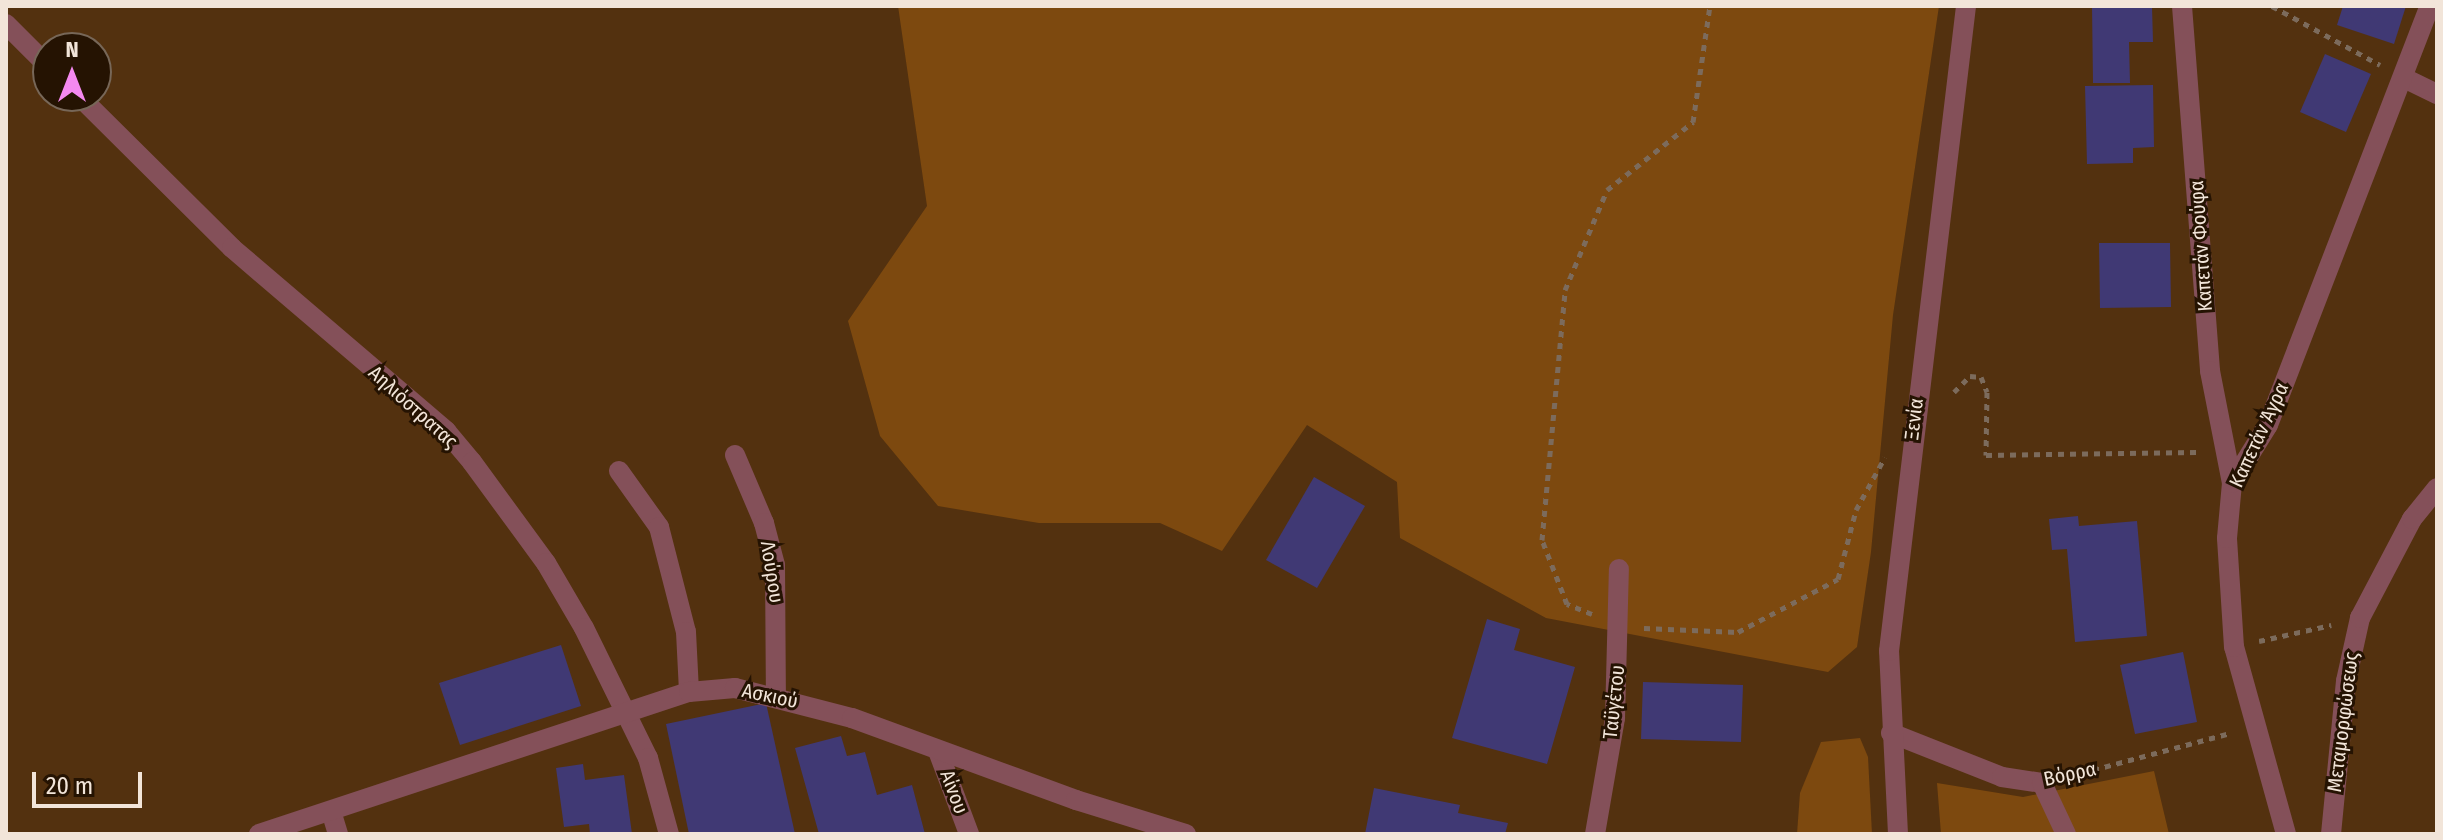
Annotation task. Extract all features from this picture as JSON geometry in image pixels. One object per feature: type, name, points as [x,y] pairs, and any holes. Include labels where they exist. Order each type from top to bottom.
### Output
[{"type":"street","name":"Ξενία","points":[[1898,834],[1889,651],[1966,6]]},
{"type":"street","name":"Καπετάν Φούφα","points":[[2182,6],[2210,371],[2232,483]]},
{"type":"street","name":"Καπετάν Άγρα","points":[[2286,834],[2253,727],[2234,647],[2227,538],[2232,483],[2268,425],[2430,6]]},
{"type":"street","points":[[6,24],[32,50]]},
{"type":"street","points":[[2404,78],[2437,94]]},
{"type":"street","name":"Αηλιόστρατας","points":[[95,112],[232,248],[446,431],[546,563],[629,716],[648,758],[669,834]]},
{"type":"street","name":"Λούρου","points":[[735,455],[764,523],[775,565],[776,695]]},
{"type":"street","points":[[619,471],[659,527],[686,632],[689,692]]},
{"type":"street","name":"Μεταμορφώσεως","points":[[2331,834],[2346,681],[2360,618],[2412,519],[2437,488]]},
{"type":"street","name":"Ταϋγέτου","points":[[1595,834],[1615,718],[1621,625],[1619,569]]},
{"type":"street","name":"Ασκιού","points":[[259,834],[629,716],[689,692],[735,688],[776,695],[1186,834]]},
{"type":"street","name":"Βόρρα","points":[[1891,733],[2002,777],[2042,783]]},
{"type":"street","name":"Αίνου","points":[[938,751],[969,834]]},
{"type":"street","points":[[2042,783],[2066,834]]},
{"type":"street","points":[[331,811],[338,834]]},
{"type":"path","points":[[1710,6],[1693,122],[1607,190],[1565,290],[1542,540],[1567,604],[1621,625],[1738,632],[1838,579],[1856,510],[1880,457],[1910,455]]},
{"type":"path","points":[[2272,6],[2404,78]]},
{"type":"path","points":[[1954,392],[1970,376],[1981,377],[1987,392],[1986,455],[2226,452]]},
{"type":"path","points":[[2234,647],[2360,618]]},
{"type":"path","name":"Βόρρα","points":[[2042,783],[2253,727]]},
{"type":"shaded area","points":[[6,6],[2437,6],[2437,834],[6,834]]},
{"type":"shaded area","points":[[898,6],[1939,6],[1893,315],[1871,552],[1857,647],[1828,672],[1546,618],[1400,538],[1397,482],[1307,425],[1222,551],[1160,523],[1039,523],[938,506],[880,436],[848,321],[927,206]]},
{"type":"shaded area","points":[[1860,738],[1868,757],[1872,834],[1797,834],[1800,793],[1821,742]]},
{"type":"shaded area","points":[[2154,771],[2169,834],[1941,834],[1937,783],[2023,797]]},
{"type":"building","points":[[2092,6],[2152,6],[2153,42],[2129,42],[2130,83],[2093,83]]},
{"type":"building","points":[[2343,6],[2406,6],[2394,44],[2337,25]]},
{"type":"building","points":[[2325,54],[2371,74],[2346,132],[2300,112]]},
{"type":"building","points":[[2153,85],[2154,147],[2133,148],[2133,163],[2087,164],[2085,86]]},
{"type":"building","points":[[2099,243],[2170,243],[2171,307],[2100,308]]},
{"type":"building","points":[[1314,477],[1365,506],[1317,588],[1266,560]]},
{"type":"building","points":[[2078,516],[2079,526],[2137,521],[2147,636],[2075,642],[2067,549],[2052,550],[2049,519]]},
{"type":"building","points":[[1487,619],[1520,629],[1514,650],[1575,667],[1547,764],[1452,738]]},
{"type":"building","points":[[561,645],[581,706],[460,745],[439,683]]},
{"type":"building","points":[[2183,652],[2197,722],[2135,734],[2120,665]]},
{"type":"building","points":[[1643,682],[1743,685],[1741,742],[1641,739]]},
{"type":"building","points":[[766,703],[795,834],[689,834],[666,724]]},
{"type":"building","points":[[841,736],[847,756],[865,752],[877,795],[912,785],[925,834],[819,834],[795,748]]},
{"type":"building","points":[[583,764],[585,780],[624,775],[632,834],[590,834],[589,824],[564,827],[556,768]]},
{"type":"building","points":[[1374,788],[1460,805],[1458,813],[1508,823],[1505,834],[1365,834]]}]
